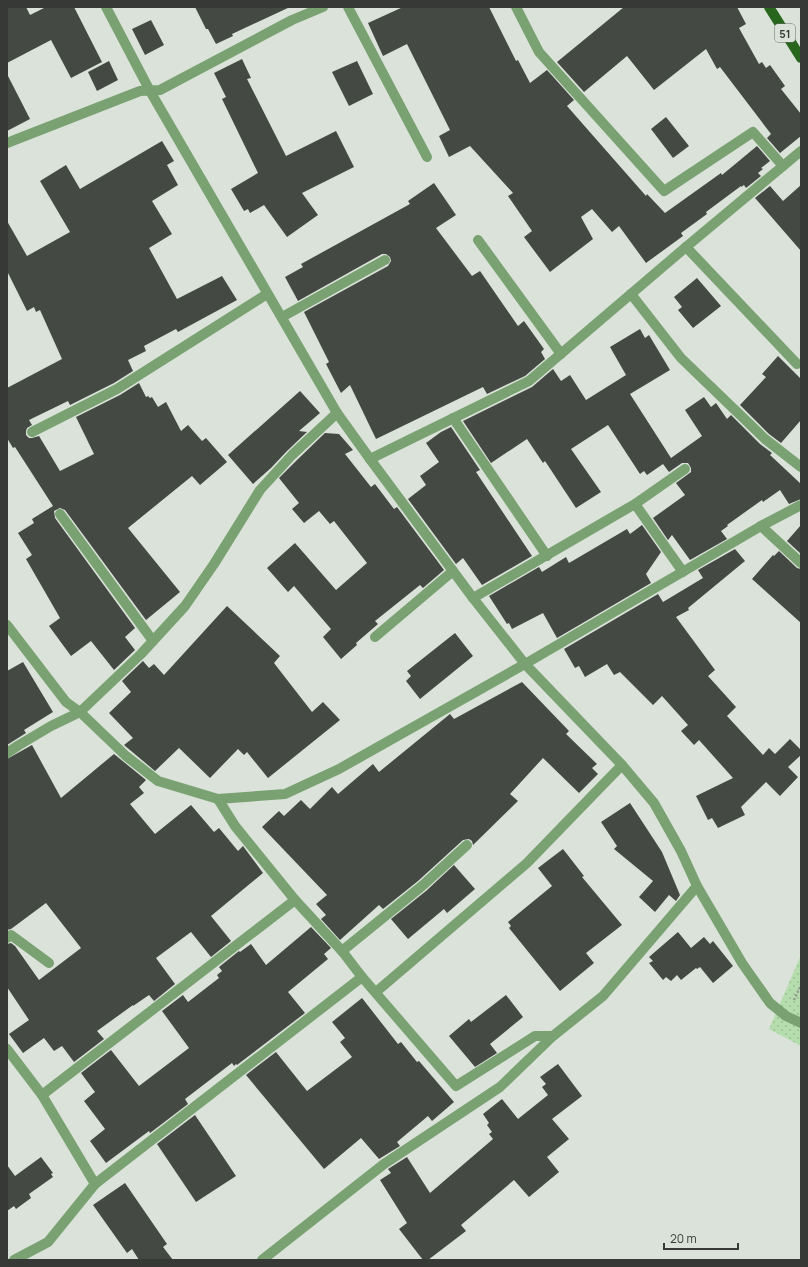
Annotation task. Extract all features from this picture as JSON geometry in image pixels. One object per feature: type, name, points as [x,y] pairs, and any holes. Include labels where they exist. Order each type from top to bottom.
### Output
[{"type":"main road","name":"51","points":[[769,7],[801,58]]},
{"type":"street","points":[[106,7],[150,91],[337,413],[473,598],[525,664],[622,765],[654,803],[681,851],[697,886],[742,963],[770,1003],[786,1016],[801,1023]]},
{"type":"street","points":[[7,143],[140,91],[160,90],[292,20],[323,7]]},
{"type":"street","points":[[348,7],[427,157]]},
{"type":"street","points":[[516,7],[539,52],[664,191],[753,132],[783,166]]},
{"type":"street","points":[[370,459],[529,381],[801,151]]},
{"type":"street","points":[[478,240],[560,354]]},
{"type":"street","points":[[686,247],[797,364]]},
{"type":"street","points":[[282,317],[385,260]]},
{"type":"street","points":[[32,432],[117,389],[268,294]]},
{"type":"street","points":[[631,294],[681,358],[765,439],[801,467]]},
{"type":"street","points":[[7,753],[51,726],[80,712],[141,654],[185,606],[214,564],[260,490],[292,455],[337,413]]},
{"type":"street","points":[[453,418],[547,556]]},
{"type":"street","points":[[473,598],[635,504],[685,469]]},
{"type":"street","points":[[635,504],[683,572]]},
{"type":"street","points":[[7,625],[66,702],[80,712],[126,756],[158,781],[218,799],[285,794],[339,769],[525,664],[761,526],[801,505]]},
{"type":"street","points":[[60,514],[153,641]]},
{"type":"street","points":[[761,526],[801,563]]},
{"type":"street","points":[[374,637],[453,571]]},
{"type":"street","points":[[376,992],[527,863],[622,765]]},
{"type":"street","points":[[218,799],[235,826],[295,900],[342,952],[456,1086],[535,1036],[553,1036]]},
{"type":"street","points":[[342,952],[422,886],[467,845]]},
{"type":"street","points":[[262,1260],[384,1164],[500,1087],[553,1036],[603,996],[697,886]]},
{"type":"street","points":[[42,1096],[295,900]]},
{"type":"street","points":[[7,938],[11,935],[49,963]]},
{"type":"street","points":[[14,1260],[48,1242],[95,1184],[362,977]]},
{"type":"street","points":[[7,1050],[42,1096],[95,1184]]},
{"type":"green space","points":[[801,955],[801,1046],[769,1029]]},
{"type":"building","points":[[7,7],[26,7],[30,15],[46,7],[74,7],[102,62],[71,78],[51,40],[7,63]]},
{"type":"building","points":[[195,7],[290,7],[232,34],[233,36],[216,44],[208,29],[206,29]]},
{"type":"building","points":[[403,7],[489,7],[516,61],[518,60],[530,83],[547,70],[574,100],[567,106],[646,196],[647,194],[665,213],[721,173],[722,175],[757,146],[770,161],[761,168],[763,169],[758,173],[761,176],[746,188],[744,185],[741,186],[706,212],[707,214],[681,233],[683,236],[646,263],[619,226],[612,232],[592,209],[581,217],[593,239],[550,272],[524,237],[532,231],[508,196],[513,193],[470,146],[449,157],[439,136],[450,130],[407,44],[383,56],[368,23]]},
{"type":"building","points":[[624,7],[737,7],[746,24],[739,28],[759,64],[762,62],[766,68],[770,65],[785,86],[781,89],[801,114],[801,136],[780,153],[767,138],[771,134],[720,67],[717,69],[706,49],[654,90],[627,56],[584,92],[557,62]]},
{"type":"building","points":[[151,20],[164,45],[145,55],[132,29]]},
{"type":"building","points":[[242,59],[251,78],[247,79],[286,156],[336,131],[354,167],[302,193],[318,215],[287,237],[264,205],[250,213],[248,209],[244,211],[231,189],[258,173],[222,99],[226,97],[214,73]]},
{"type":"building","points":[[109,61],[118,80],[97,91],[88,72]]},
{"type":"building","points":[[357,61],[373,94],[349,106],[332,72]]},
{"type":"building","points":[[7,74],[30,119],[7,131]]},
{"type":"building","points":[[666,117],[689,146],[673,158],[651,129]]},
{"type":"building","points":[[162,141],[174,161],[167,165],[178,185],[152,201],[172,234],[149,248],[177,299],[222,276],[237,300],[178,332],[176,329],[144,346],[146,351],[128,360],[133,371],[114,383],[70,405],[68,401],[29,420],[32,425],[27,428],[26,431],[26,435],[29,438],[39,436],[60,471],[94,454],[76,417],[120,395],[139,383],[146,397],[152,397],[158,407],[166,402],[181,431],[188,425],[202,441],[206,438],[227,462],[200,485],[192,476],[128,528],[180,592],[146,620],[65,510],[60,508],[54,511],[55,518],[135,628],[125,637],[135,650],[114,670],[91,641],[71,656],[49,626],[60,618],[26,559],[32,555],[18,533],[34,523],[32,519],[53,506],[15,447],[13,448],[7,438],[7,388],[62,359],[40,310],[36,312],[34,307],[27,311],[7,271],[7,221],[27,256],[70,232],[40,181],[66,165],[80,189]]},
{"type":"building","points":[[434,183],[456,215],[436,228],[472,276],[480,271],[518,326],[524,321],[544,349],[541,352],[545,359],[525,376],[487,394],[483,387],[376,439],[350,385],[341,393],[326,364],[329,362],[304,312],[388,266],[391,261],[390,257],[386,254],[382,254],[298,301],[285,277],[303,267],[301,264],[410,204],[408,201]]},
{"type":"building","points":[[801,185],[801,251],[755,198],[770,186],[783,201]]},
{"type":"building","points":[[697,278],[721,306],[693,328],[678,310],[682,307],[674,297]]},
{"type":"building","points":[[640,329],[645,338],[649,335],[670,370],[630,394],[671,458],[702,436],[685,410],[704,397],[711,407],[716,403],[727,419],[731,415],[760,444],[772,453],[770,455],[801,484],[801,499],[789,504],[780,490],[763,502],[762,500],[727,525],[728,526],[721,531],[727,539],[690,560],[672,535],[668,540],[653,518],[685,495],[676,483],[691,472],[691,468],[688,463],[682,463],[669,472],[663,464],[647,475],[644,471],[640,474],[608,425],[571,449],[601,492],[576,508],[545,461],[543,463],[527,439],[491,463],[463,421],[532,387],[553,369],[561,381],[570,375],[586,400],[626,375],[610,347]]},
{"type":"building","points":[[778,356],[801,379],[801,420],[781,443],[769,434],[740,405],[766,377],[762,374]]},
{"type":"building","points":[[300,391],[320,413],[299,431],[307,432],[253,484],[228,455]]},
{"type":"building","points":[[451,427],[480,470],[476,472],[532,556],[482,585],[463,558],[456,564],[408,499],[426,485],[420,476],[439,462],[426,443]]},
{"type":"building","points":[[325,433],[339,434],[353,450],[345,454],[371,487],[375,484],[394,509],[397,507],[444,570],[423,588],[420,585],[375,621],[378,624],[356,643],[357,645],[341,659],[323,637],[331,629],[294,586],[288,592],[267,568],[295,543],[336,590],[367,563],[334,521],[330,524],[319,511],[304,523],[292,509],[299,503],[279,478]]},
{"type":"building","points":[[642,525],[661,552],[646,574],[651,583],[557,638],[543,613],[512,629],[509,623],[507,624],[489,596],[539,567],[542,572],[566,557],[569,563],[627,529],[630,534]]},
{"type":"building","points":[[801,525],[801,554],[787,541]]},
{"type":"building","points":[[735,549],[745,561],[688,608],[689,610],[676,617],[715,670],[708,676],[736,707],[727,716],[763,755],[769,748],[775,754],[790,739],[801,750],[801,755],[788,767],[798,777],[780,796],[766,782],[741,807],[745,815],[718,828],[712,818],[708,820],[696,796],[733,778],[699,740],[694,745],[681,731],[688,725],[662,696],[653,705],[620,672],[614,675],[607,664],[585,677],[579,666],[575,668],[564,649],[658,594],[663,602],[703,578],[698,570]]},
{"type":"building","points":[[779,551],[797,568],[801,569],[801,623],[752,579],[773,555],[774,556]]},
{"type":"building","points":[[227,606],[280,656],[274,663],[312,712],[323,702],[340,720],[268,778],[247,752],[244,755],[238,749],[210,778],[179,748],[155,771],[124,745],[133,738],[109,713],[131,692],[122,681],[143,661],[149,668],[154,664],[164,675]]},
{"type":"building","points":[[455,633],[473,656],[420,699],[406,681],[411,676],[407,671]]},
{"type":"building","points":[[23,662],[53,712],[24,730],[26,733],[7,745],[7,671]]},
{"type":"building","points":[[522,682],[569,731],[566,734],[597,764],[592,768],[598,774],[579,793],[543,758],[510,794],[518,801],[473,845],[472,841],[469,839],[463,840],[418,881],[383,909],[379,905],[340,940],[321,919],[326,915],[316,904],[327,895],[262,827],[279,811],[284,816],[301,800],[310,809],[332,787],[338,794],[373,764],[379,772],[450,714],[454,719]]},
{"type":"building","points":[[32,745],[61,798],[114,754],[146,780],[139,787],[144,793],[130,804],[155,834],[191,805],[214,832],[219,828],[238,851],[243,846],[263,873],[211,916],[231,941],[211,957],[191,932],[156,958],[175,984],[154,1001],[149,995],[97,1031],[104,1039],[74,1062],[62,1046],[54,1051],[44,1038],[23,1053],[9,1034],[29,1020],[7,987],[7,944],[11,943],[15,946],[39,980],[81,948],[46,903],[11,929],[7,930],[7,759]]},
{"type":"building","points":[[630,803],[662,852],[680,895],[676,901],[669,895],[655,912],[639,897],[653,881],[614,849],[617,846],[601,822]]},
{"type":"building","points":[[563,849],[584,876],[582,877],[622,925],[586,953],[594,963],[560,991],[509,928],[511,926],[508,922],[552,886],[538,868]]},
{"type":"building","points":[[454,865],[475,889],[447,913],[444,909],[408,939],[391,919],[426,891]]},
{"type":"building","points":[[311,927],[331,948],[324,954],[328,959],[288,992],[305,1013],[237,1065],[236,1064],[234,1066],[232,1063],[185,1099],[188,1104],[150,1133],[149,1131],[106,1163],[90,1141],[105,1129],[84,1101],[95,1092],[81,1073],[111,1050],[139,1086],[189,1048],[162,1011],[183,995],[188,1002],[219,978],[217,975],[222,971],[219,967],[239,951],[240,952],[251,944],[266,965]]},
{"type":"building","points":[[678,932],[691,948],[704,937],[710,944],[713,941],[733,966],[713,983],[700,967],[697,969],[696,968],[681,980],[677,975],[671,981],[666,977],[663,980],[649,963],[653,961],[649,957]]},
{"type":"building","points":[[506,995],[523,1017],[490,1044],[497,1053],[475,1067],[449,1036],[469,1019],[471,1022]]},
{"type":"building","points":[[362,998],[398,1044],[401,1042],[417,1062],[419,1061],[454,1102],[432,1121],[428,1116],[397,1142],[400,1146],[379,1159],[361,1138],[324,1169],[246,1075],[276,1052],[307,1091],[352,1057],[340,1042],[345,1038],[332,1022]]},
{"type":"building","points":[[558,1064],[582,1096],[552,1119],[569,1139],[547,1157],[559,1172],[529,1197],[514,1180],[461,1225],[466,1231],[428,1260],[423,1260],[399,1229],[407,1223],[380,1180],[391,1173],[388,1169],[407,1157],[430,1193],[493,1139],[489,1134],[492,1132],[487,1125],[489,1123],[483,1114],[502,1099],[518,1119],[548,1095],[542,1087],[546,1084],[540,1077]]},
{"type":"building","points":[[195,1115],[236,1176],[196,1202],[157,1144]]},
{"type":"building","points":[[41,1157],[53,1173],[51,1174],[53,1177],[29,1194],[31,1198],[16,1209],[14,1206],[7,1211],[7,1165],[15,1176]]},
{"type":"building","points":[[125,1183],[167,1244],[163,1247],[173,1260],[139,1260],[132,1249],[127,1253],[93,1205]]}]
